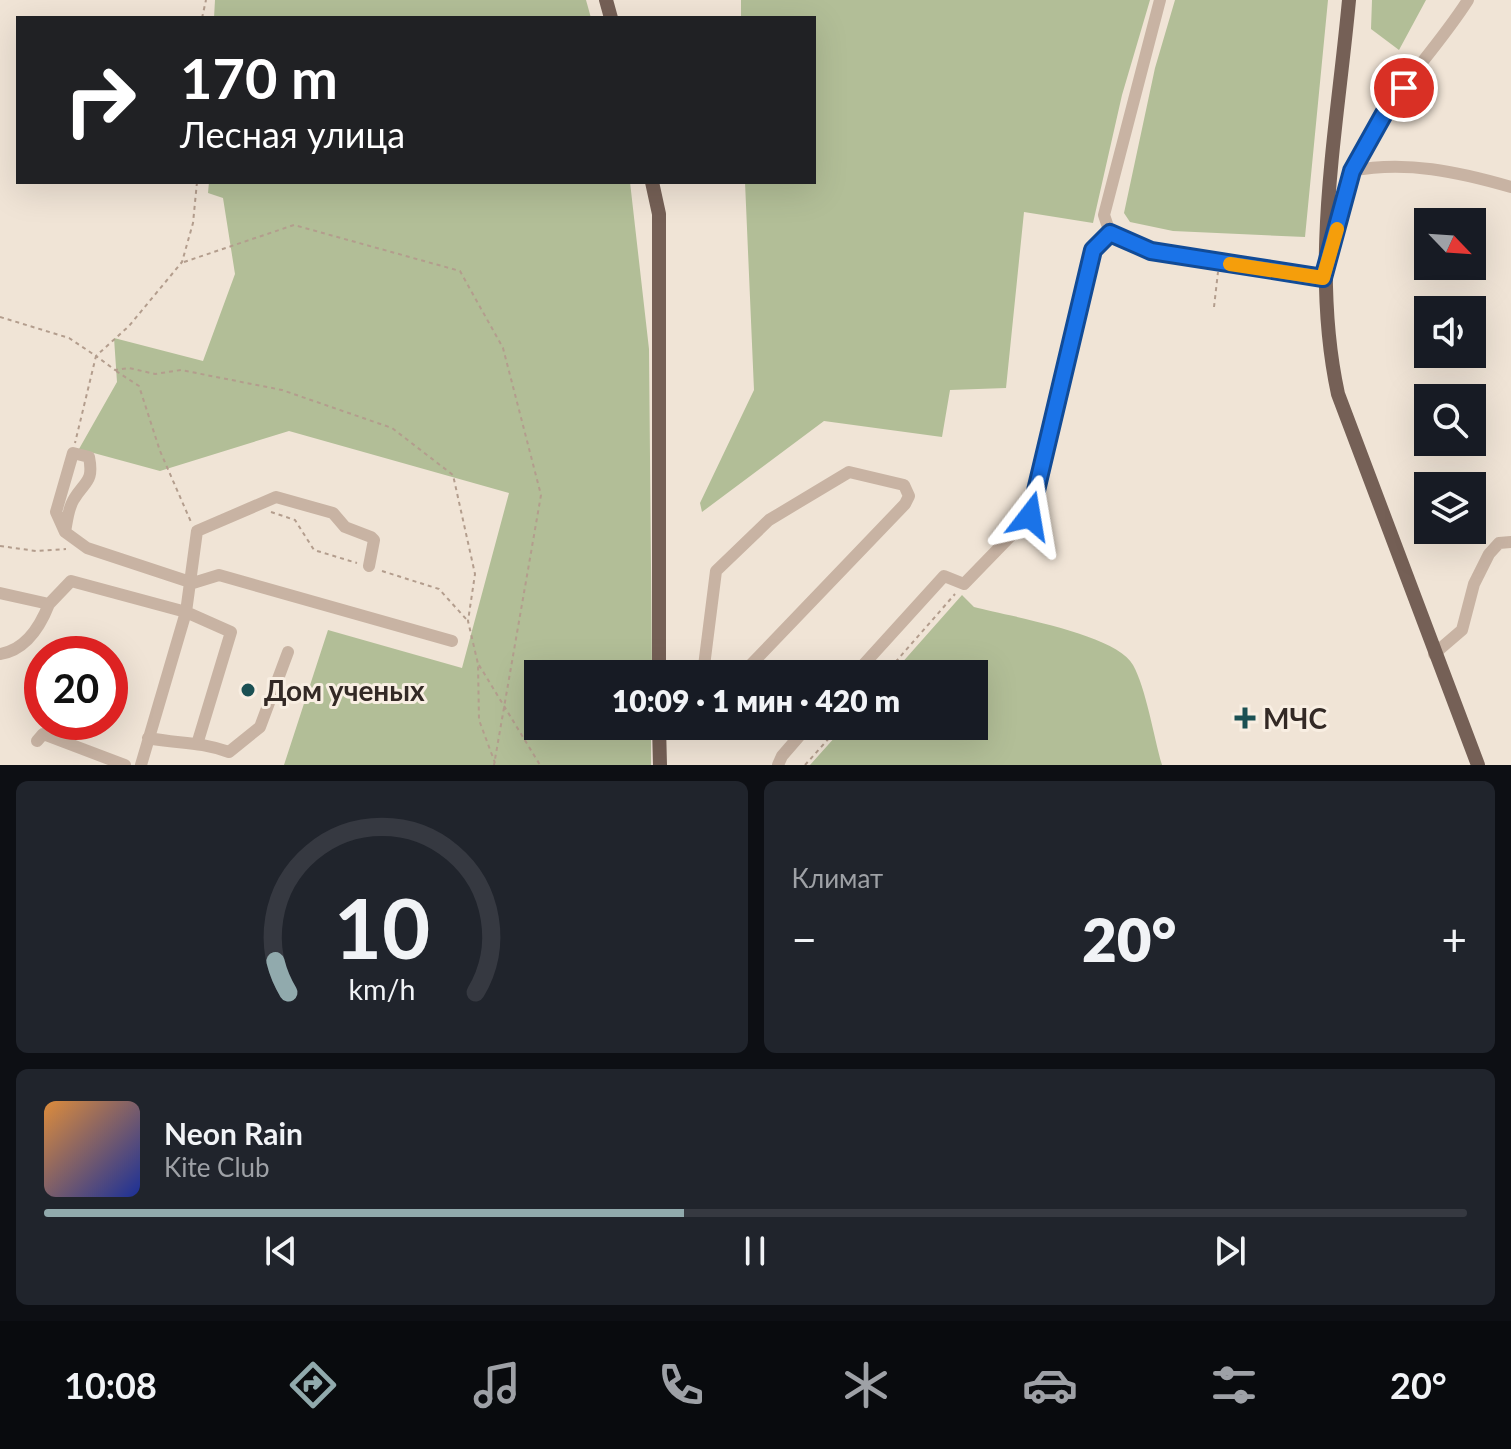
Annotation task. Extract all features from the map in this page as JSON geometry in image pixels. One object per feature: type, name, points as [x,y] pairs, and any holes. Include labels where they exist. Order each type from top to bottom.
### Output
[{"type":"main road","points":[[1349,0],[1323,278],[1327,344],[1338,394],[1478,765]]},
{"type":"main road","points":[[652,184],[659,214],[659,660]]},
{"type":"main road","points":[[659,740],[660,765]]},
{"type":"street","points":[[1160,0],[1104,215],[1110,233],[1151,251],[1323,278],[1352,171],[1385,112],[1442,42],[1468,0]]},
{"type":"street","points":[[1352,171],[1378,165],[1459,172],[1511,187]]},
{"type":"street","points":[[868,660],[944,576],[964,584],[1030,516],[1093,250],[1110,233]]},
{"type":"street","points":[[65,532],[72,500],[88,484],[91,469],[89,457],[73,453],[56,512],[65,532],[87,548],[193,583],[219,575],[452,641]]},
{"type":"street","points":[[705,660],[716,571],[769,520],[849,472],[904,485],[909,496],[905,504],[755,660]]},
{"type":"street","points":[[141,765],[193,583],[197,531],[276,497],[333,513],[345,527],[371,537],[374,540],[369,566]]},
{"type":"street","points":[[1434,654],[1462,630],[1474,584],[1489,554],[1499,543],[1511,542]]},
{"type":"street","points":[[0,654],[10,652],[40,629],[49,604],[71,581],[186,612],[231,632],[198,741]]},
{"type":"street","points":[[0,593],[49,604]]},
{"type":"street","points":[[148,738],[175,743],[198,741],[229,752],[260,727],[288,652]]},
{"type":"street","points":[[37,741],[43,734],[125,765]]},
{"type":"street","points":[[778,765],[796,740]]},
{"type":"path","points":[[73,453],[96,356],[129,326],[182,262],[193,223],[197,184]]},
{"type":"path","points":[[182,262],[294,225],[460,271],[503,348],[541,495],[494,764]]},
{"type":"path","points":[[1214,307],[1219,263]]},
{"type":"path","points":[[2,317],[69,338],[139,386],[160,451],[197,531]]},
{"type":"path","points":[[115,370],[129,368],[155,374],[181,370],[282,390],[392,428],[453,475],[475,574],[468,621],[478,664],[479,720],[494,764]]},
{"type":"path","points":[[271,512],[295,520],[314,550],[439,589],[468,621]]},
{"type":"path","points":[[0,546],[36,551],[87,548]]},
{"type":"path","points":[[897,660],[964,584]]},
{"type":"path","points":[[478,664],[540,765]]},
{"type":"path","points":[[805,765],[827,740]]},
{"type":"green space","points":[[215,0],[586,0],[590,16],[214,16]]},
{"type":"green space","points":[[741,0],[1150,0],[1122,95],[1093,223],[1024,212],[1006,388],[950,390],[942,437],[824,421],[702,512],[700,503],[754,390],[745,184],[816,184],[816,16],[741,16]]},
{"type":"green space","points":[[1175,0],[1328,0],[1305,237],[1173,231],[1130,222],[1124,213],[1155,68]]},
{"type":"green space","points":[[1372,0],[1426,0],[1399,50],[1371,29]]},
{"type":"green space","points":[[209,184],[630,184],[649,349],[652,660],[524,660],[524,740],[651,740],[651,765],[284,765],[328,630],[462,668],[509,493],[289,431],[160,471],[79,449],[117,382],[114,338],[203,361],[235,274],[223,198],[208,193]]},
{"type":"green space","points":[[962,595],[974,607],[1085,635],[1123,654],[1133,665],[1142,687],[1162,765],[810,765],[832,740],[988,740],[988,660],[904,660]]},
{"type":"slow traffic","points":[[1230,264],[1323,278],[1337,229]]},
{"type":"place","name":"Дом ученых","points":[[248,690]]},
{"type":"place","name":"МЧС","points":[[1245,718]]},
{"type":"route","points":[[1030,516],[1093,250],[1110,233],[1151,251],[1323,278],[1352,171],[1385,112],[1404,88]]}]
